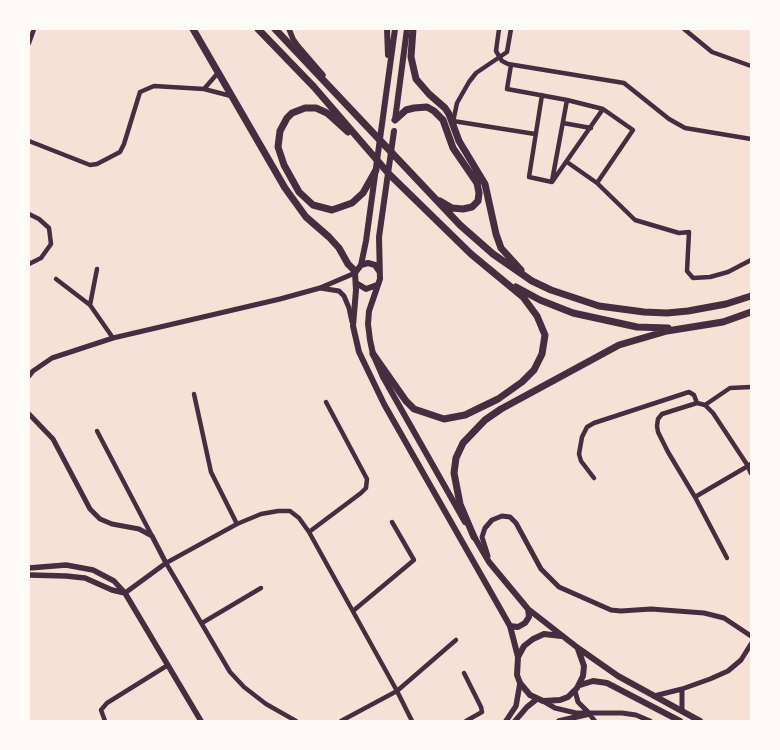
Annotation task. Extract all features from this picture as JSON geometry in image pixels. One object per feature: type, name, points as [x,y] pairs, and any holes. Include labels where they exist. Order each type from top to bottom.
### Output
[{"type":"highway","points":[[193,29],[295,203],[306,217],[339,248],[355,272]]},
{"type":"highway","points":[[258,29],[314,87],[389,174]]},
{"type":"highway","points":[[275,29],[430,196],[478,242],[532,281],[559,293],[598,306],[644,312],[688,311],[726,304],[751,296]]},
{"type":"highway","points":[[413,29],[411,56],[416,79],[445,108],[454,123],[459,141],[485,184],[501,248],[532,281]]},
{"type":"highway","points":[[373,354],[406,401],[414,409],[444,418],[465,415],[498,399],[522,382],[534,370],[542,354],[545,335],[538,316],[523,297],[446,231],[327,113],[316,108],[304,108],[292,113],[280,131],[278,148],[284,165],[299,192],[313,205],[332,210],[352,203],[363,193],[376,170]]},
{"type":"highway","points":[[395,120],[406,110],[414,108],[427,108],[434,112],[443,120],[453,148],[477,183],[479,193],[478,201],[472,207],[463,209],[452,208],[430,196]]},
{"type":"highway","points":[[501,278],[540,300],[573,313],[637,327],[691,327]]},
{"type":"highway","points":[[474,538],[460,504],[454,473],[456,458],[463,444],[485,420],[501,409],[619,345],[642,337],[723,322],[751,312]]},
{"type":"main road","points":[[289,29],[293,40],[359,119]]},
{"type":"main road","points":[[387,29],[389,69]]},
{"type":"main road","points":[[395,29],[366,241],[361,265],[355,272],[353,326],[359,352],[384,404],[510,626],[518,657],[517,675],[520,683],[530,695],[540,700],[560,700],[575,691],[580,685],[584,666],[578,648]]},
{"type":"main road","points":[[407,29],[379,237],[380,279],[369,311],[368,324],[373,354],[383,378],[489,562],[528,609],[618,676],[700,721]]},
{"type":"main road","points":[[361,265],[372,264],[380,272]]},
{"type":"main road","points":[[356,283],[366,289],[377,285]]},
{"type":"main road","points":[[29,568],[66,566],[93,570],[114,581],[125,593],[201,721]]},
{"type":"main road","points":[[29,575],[85,578],[112,590],[125,593]]},
{"type":"main road","points":[[510,626],[518,627],[525,623],[529,617],[528,609]]},
{"type":"main road","points":[[518,657],[524,646],[533,638],[544,634],[566,638]]},
{"type":"main road","points":[[580,685],[593,681],[607,683],[680,721]]},
{"type":"main road","points":[[506,721],[516,706],[520,683]]},
{"type":"main road","points":[[515,721],[527,707],[540,700]]},
{"type":"main road","points":[[559,721],[589,714]]},
{"type":"street","points":[[29,43],[34,29]]},
{"type":"street","points":[[499,29],[496,51],[504,63],[624,83],[669,119],[686,128],[751,139]]},
{"type":"street","points":[[511,29],[507,52],[476,73],[469,82],[457,104],[454,123],[535,134]]},
{"type":"street","points":[[684,29],[712,52],[751,66]]},
{"type":"street","points":[[511,65],[507,89],[603,109],[633,130],[598,183]]},
{"type":"street","points":[[204,89],[218,74]]},
{"type":"street","points":[[29,141],[90,165],[97,164],[120,152],[140,92],[154,86],[204,89],[231,96]]},
{"type":"street","points":[[542,95],[529,177],[552,182]]},
{"type":"street","points":[[552,182],[567,100]]},
{"type":"street","points":[[552,182],[603,109]]},
{"type":"street","points":[[563,123],[591,128]]},
{"type":"street","points":[[567,162],[598,183],[635,220],[679,233],[689,232],[687,271],[693,278],[710,277],[728,272],[751,260]]},
{"type":"street","points":[[29,214],[39,219],[49,228],[51,244],[41,258],[29,264]]},
{"type":"street","points":[[90,305],[97,269]]},
{"type":"street","points":[[29,376],[52,358],[113,338],[320,288],[355,272]]},
{"type":"street","points":[[56,279],[90,305],[113,338]]},
{"type":"street","points":[[320,288],[339,291],[344,296],[353,326]]},
{"type":"street","points":[[705,405],[730,388],[751,387]]},
{"type":"street","points":[[594,478],[581,461],[579,454],[582,437],[587,428],[594,423],[688,392],[694,395],[697,403]]},
{"type":"street","points":[[194,394],[210,472],[237,524]]},
{"type":"street","points":[[309,532],[366,488],[367,479],[326,402]]},
{"type":"street","points":[[727,558],[695,497],[668,452],[658,432],[658,420],[662,414],[697,403],[705,405],[713,413],[750,465],[751,472]]},
{"type":"street","points":[[29,414],[53,439],[90,509],[100,519],[112,524],[139,529],[152,536]]},
{"type":"street","points":[[97,431],[166,563],[230,672],[244,687],[266,704],[296,721]]},
{"type":"street","points":[[695,497],[750,465]]},
{"type":"street","points":[[125,593],[166,563],[237,524],[261,514],[290,511],[299,518],[309,532],[412,721]]},
{"type":"street","points":[[489,562],[482,537],[485,528],[492,520],[502,516],[510,517],[516,523],[541,568],[558,587],[611,610],[651,609],[704,613],[724,618],[751,636]]},
{"type":"street","points":[[353,611],[414,560],[392,522]]},
{"type":"street","points":[[202,623],[261,588]]},
{"type":"street","points":[[341,721],[397,691],[456,640]]},
{"type":"street","points":[[653,696],[710,680],[728,671],[741,660],[751,644]]},
{"type":"street","points":[[104,721],[100,710],[107,702],[168,665]]},
{"type":"street","points":[[464,673],[482,712],[466,721]]},
{"type":"street","points":[[682,689],[682,711]]},
{"type":"street","points":[[575,691],[578,702],[595,721]]},
{"type":"street","points":[[540,700],[555,708],[589,714],[636,715],[650,721]]}]
